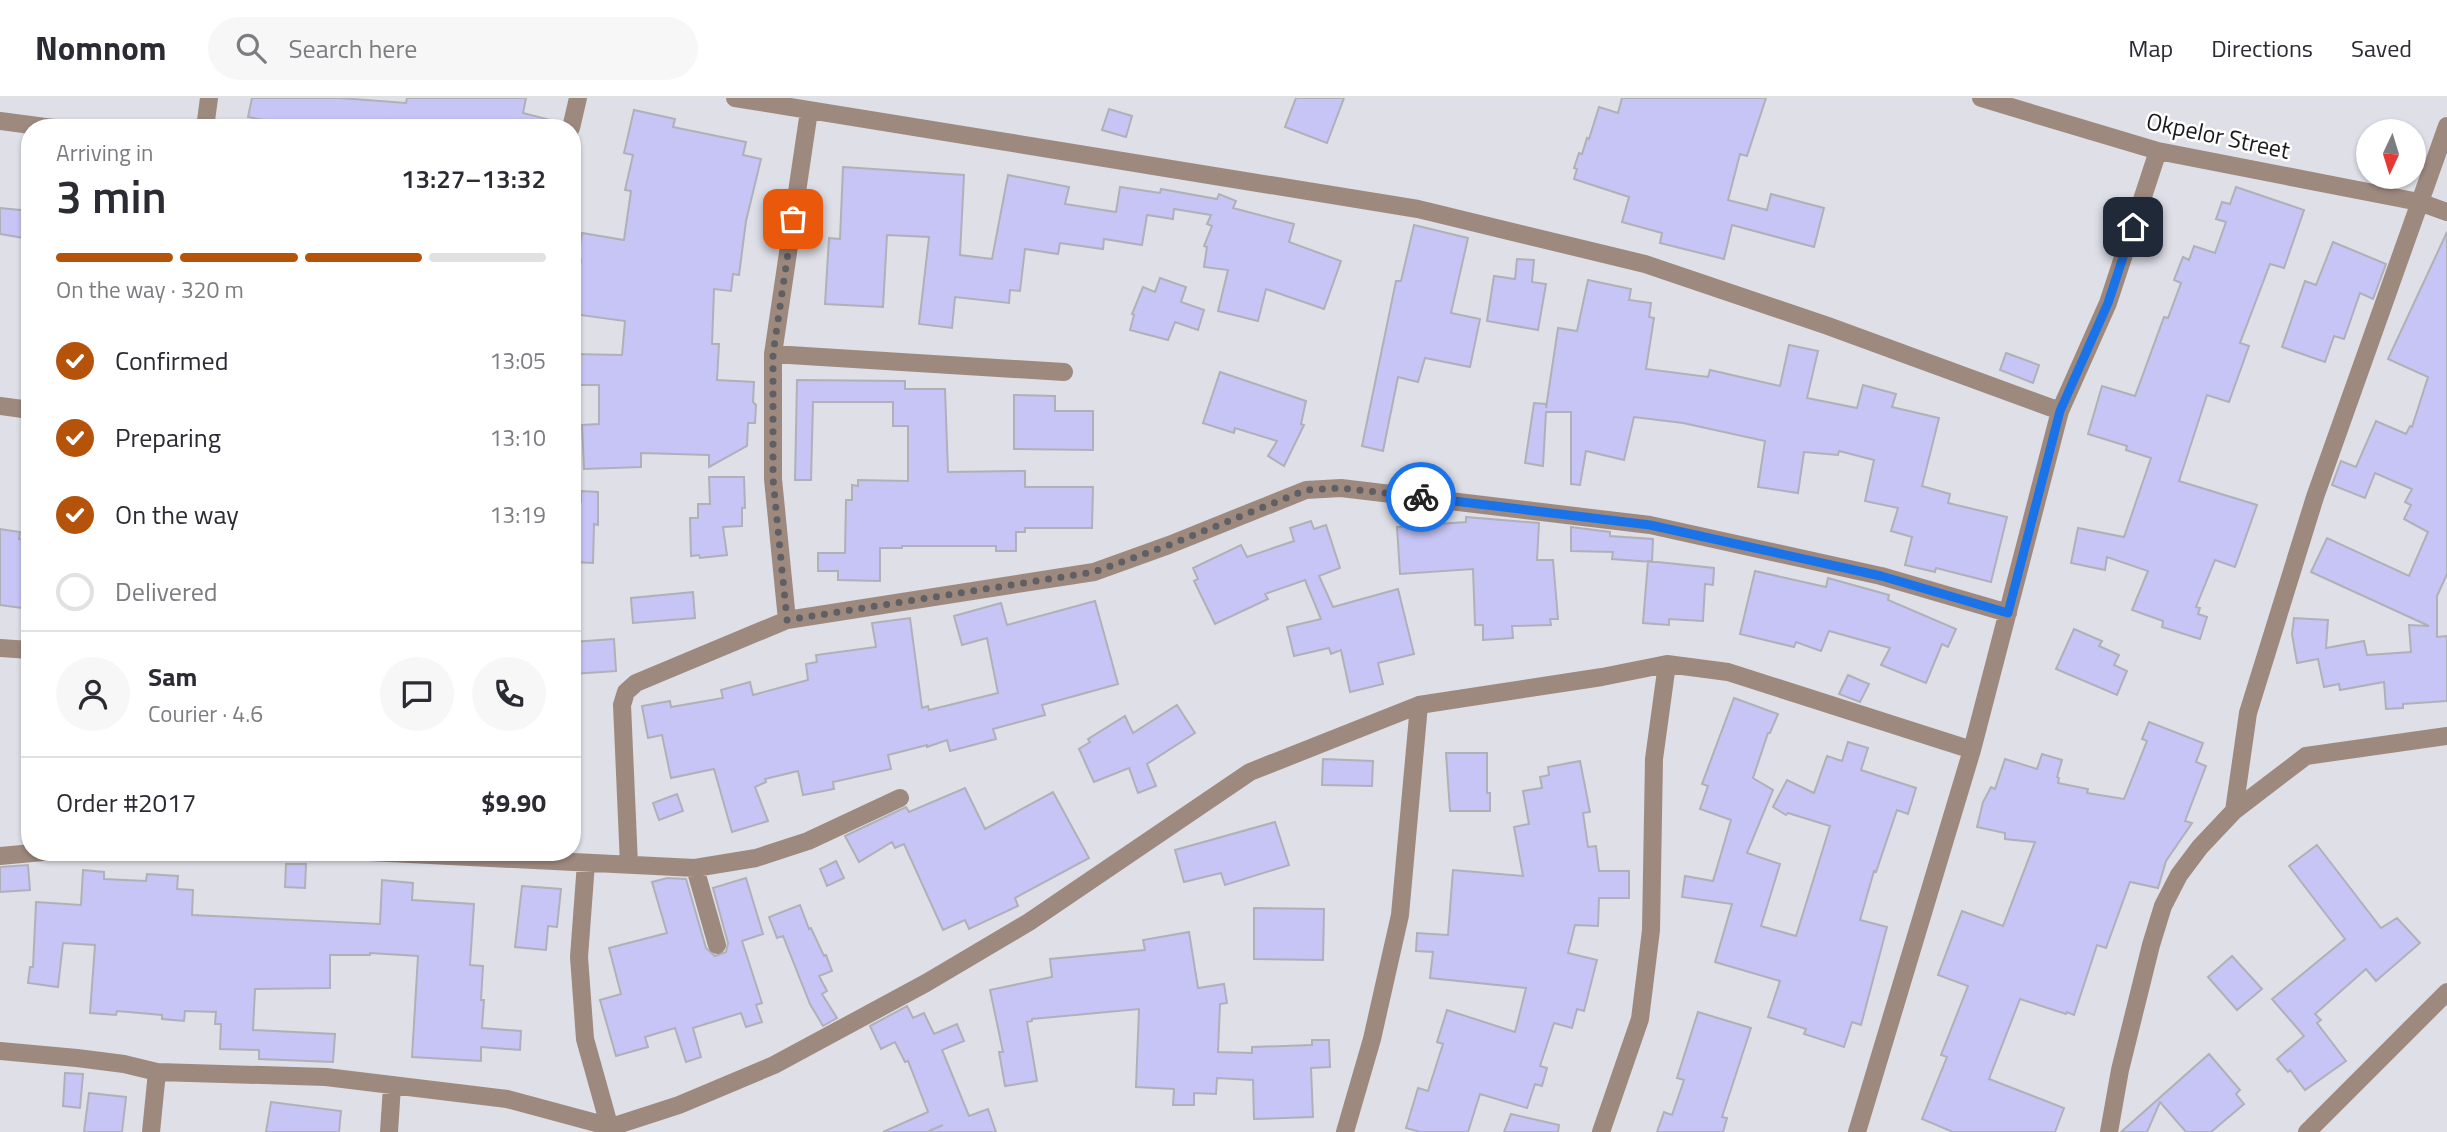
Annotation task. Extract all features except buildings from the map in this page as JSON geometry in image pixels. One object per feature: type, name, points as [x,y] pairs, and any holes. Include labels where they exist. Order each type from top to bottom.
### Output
[{"type":"street","points":[[206,119],[209,98]]},
{"type":"street","points":[[573,119],[578,98]]},
{"type":"street","points":[[734,98],[1431,212],[1645,264],[1828,326],[2060,411]]},
{"type":"street","name":"Okpelor Street","points":[[1981,98],[2158,151],[2418,202],[2447,212]]},
{"type":"street","points":[[787,620],[773,479],[773,354],[809,111]]},
{"type":"street","points":[[0,121],[21,124]]},
{"type":"street","points":[[2234,811],[2252,699],[2315,497],[2447,126]]},
{"type":"street","points":[[1857,1132],[1972,750],[2060,411],[2108,303],[2158,151]]},
{"type":"street","points":[[773,354],[1064,372]]},
{"type":"street","points":[[0,406],[21,409]]},
{"type":"street","points":[[629,864],[622,705],[626,691],[636,683],[787,620],[1094,572],[1306,490],[1341,488],[1650,525],[1881,576],[2008,613]]},
{"type":"street","points":[[0,648],[21,649]]},
{"type":"street","points":[[0,1051],[89,1059],[157,1072],[326,1077],[507,1099],[611,1130],[775,1065],[926,983],[1029,922],[1250,772],[1419,705],[1602,677],[1667,664],[1728,672],[1972,750]]},
{"type":"street","points":[[1601,1132],[1640,1019],[1651,930],[1654,759],[1667,664]]},
{"type":"street","points":[[1345,1132],[1372,1039],[1400,915],[1419,705]]},
{"type":"street","points":[[2109,1132],[2126,1045],[2163,906],[2179,875],[2200,847],[2234,811],[2306,756],[2447,736]]},
{"type":"street","points":[[547,861],[695,868],[756,858],[808,841],[900,798]]},
{"type":"street","points":[[0,856],[21,854]]},
{"type":"street","points":[[586,863],[579,957],[585,1039],[611,1130]]},
{"type":"street","points":[[695,868],[717,945]]},
{"type":"street","points":[[2306,1132],[2447,992]]},
{"type":"street","points":[[151,1132],[157,1072]]},
{"type":"street","points":[[389,1132],[392,1086]]},
{"type":"way so far","points":[[793,219],[773,354],[773,479],[787,620],[1094,572],[1306,490],[1341,488],[1421,497]]},
{"type":"route","points":[[1421,497],[1650,525],[1881,576],[2008,613],[2060,411],[2108,303],[2133,227]]}]
